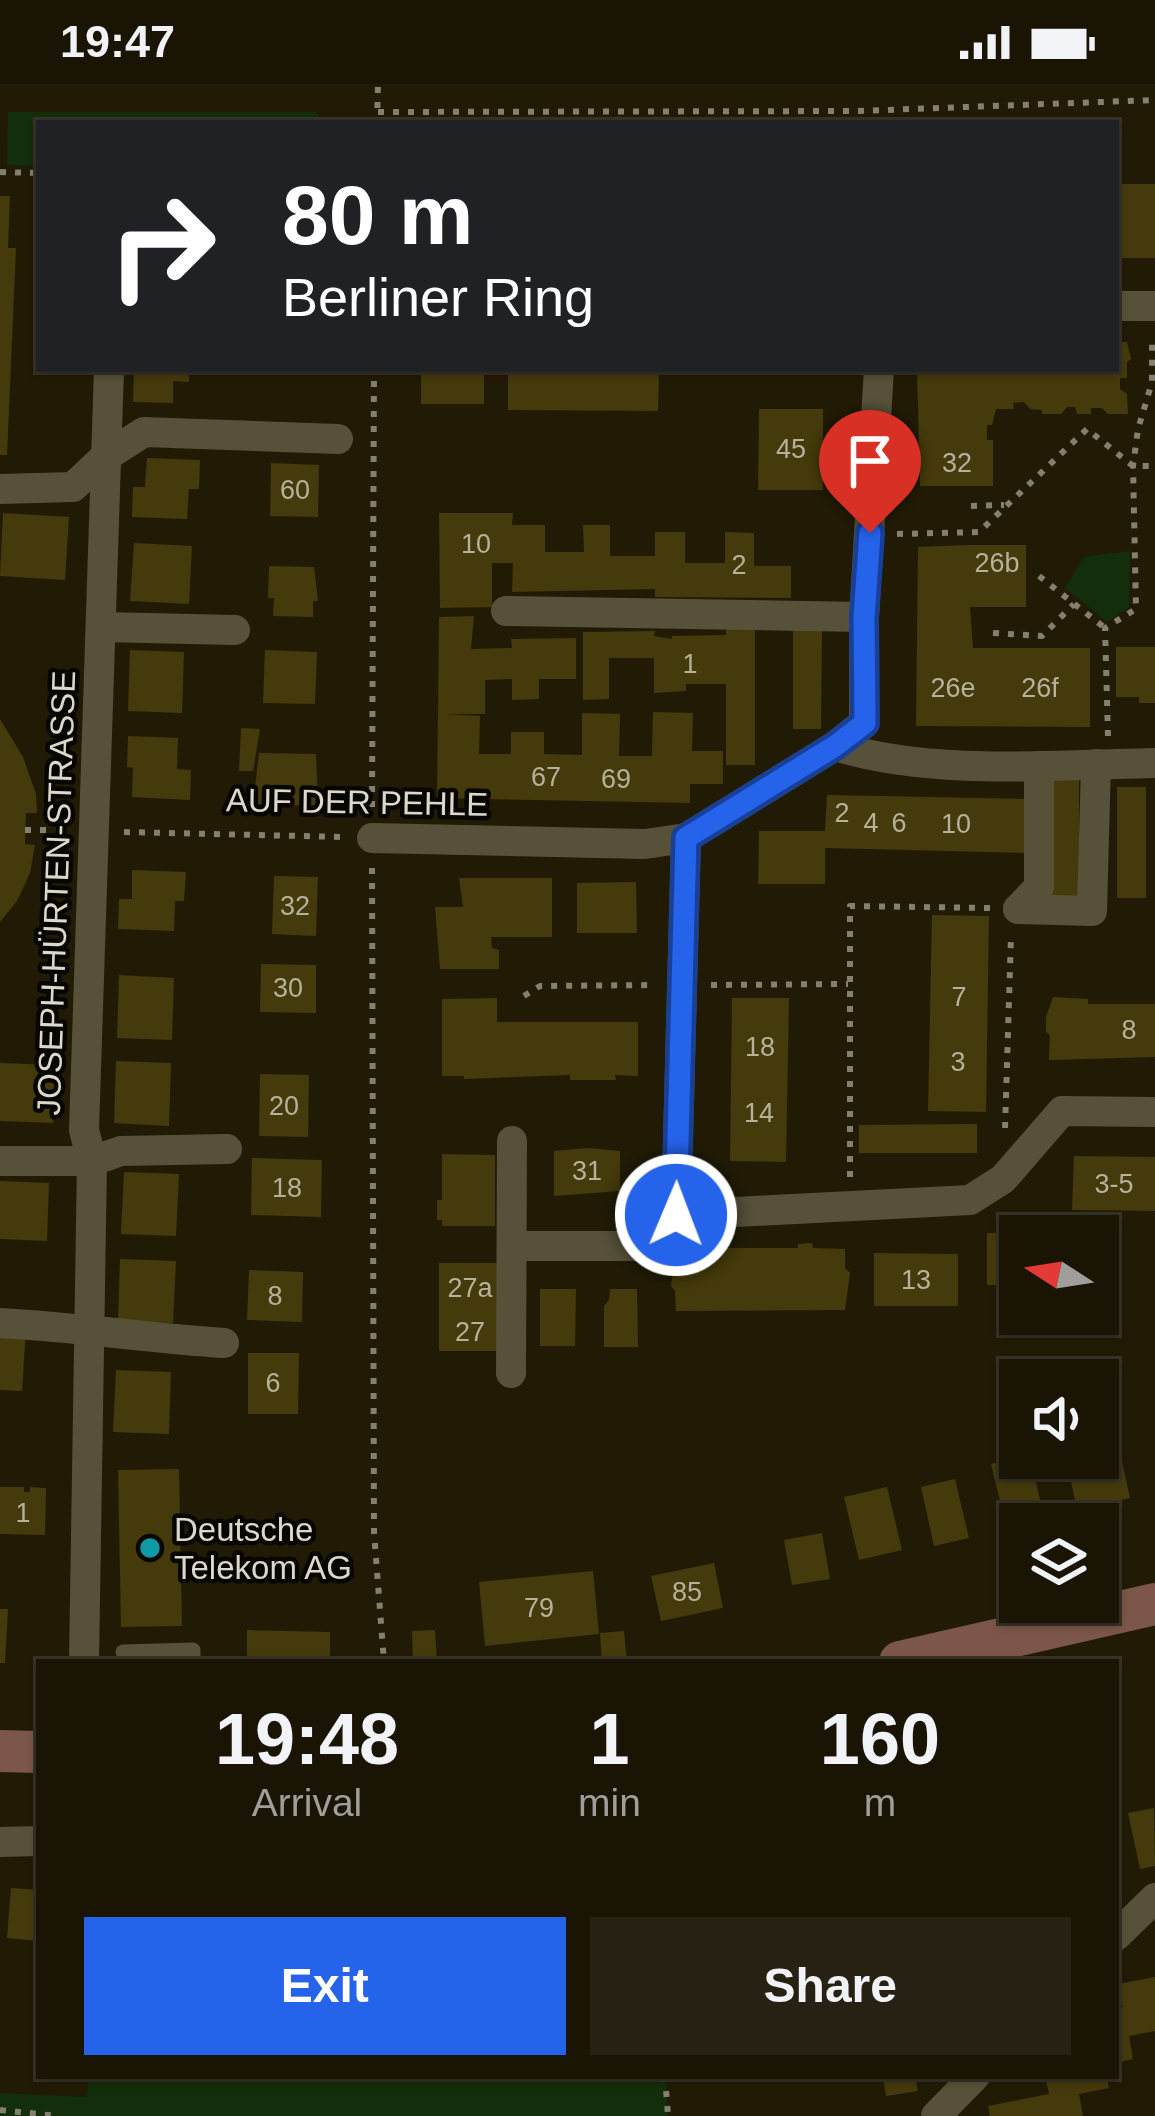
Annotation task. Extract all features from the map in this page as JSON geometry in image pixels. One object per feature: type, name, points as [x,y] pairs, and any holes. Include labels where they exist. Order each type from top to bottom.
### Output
[{"type":"main road","points":[[913,1659],[1155,1604]]},
{"type":"main road","points":[[0,1751],[36,1752]]},
{"type":"street","points":[[1119,305],[1152,306]]},
{"type":"street","name":"JOSEPH-HÜRTEN-STRASSE","points":[[85,1659],[92,1161],[84,1130],[109,372]]},
{"type":"street","points":[[676,1215],[686,838],[865,723],[864,617],[879,372]]},
{"type":"street","points":[[0,488],[74,487],[105,457],[144,432],[338,440]]},
{"type":"street","points":[[506,611],[864,617]]},
{"type":"street","name":"JOSEPH-HÜRTEN-STRASSE","points":[[101,627],[236,630]]},
{"type":"street","points":[[835,746],[880,759],[1039,766],[1155,763]]},
{"type":"street","points":[[1018,909],[1092,911],[1102,764]]},
{"type":"street","points":[[1018,909],[1039,887],[1039,766]]},
{"type":"street","name":"AUF DER PEHLE","points":[[372,838],[645,844],[686,838]]},
{"type":"street","points":[[512,1246],[636,1246],[676,1215],[970,1200],[1003,1179],[1062,1111],[1155,1112]]},
{"type":"street","points":[[512,1141],[512,1373]]},
{"type":"street","name":"JOSEPH-HÜRTEN-STRASSE","points":[[0,1160],[92,1161],[121,1151],[227,1149]]},
{"type":"street","points":[[0,1324],[87,1327],[125,1337],[224,1343]]},
{"type":"street","points":[[0,1842],[36,1841]]},
{"type":"street","points":[[1119,1933],[1155,1898]]},
{"type":"street","points":[[936,2116],[964,2095]]},
{"type":"lane","points":[[123,1652],[193,1650],[193,1659]]},
{"type":"path","points":[[377,120],[378,84]]},
{"type":"path","points":[[377,112],[858,111],[1155,100]]},
{"type":"path","points":[[858,111],[858,120]]},
{"type":"path","points":[[0,172],[36,173]]},
{"type":"path","points":[[1105,628],[1136,609],[1133,466],[1152,382],[1152,306]]},
{"type":"path","points":[[374,372],[374,1532],[384,1659]]},
{"type":"path","points":[[887,534],[979,532],[1087,429],[1133,466],[1155,466]]},
{"type":"path","points":[[971,506],[1008,504]]},
{"type":"path","points":[[1039,576],[1105,628]]},
{"type":"path","points":[[993,633],[1042,636],[1074,604]]},
{"type":"path","points":[[1102,764],[1105,628]]},
{"type":"path","name":"AUF DER PEHLE","points":[[26,830],[372,838]]},
{"type":"path","points":[[850,1206],[850,906],[1018,909],[1011,934],[1003,1179]]},
{"type":"path","points":[[665,2079],[668,2116]]},
{"type":"path","points":[[0,2110],[58,2116]]},
{"type":"green space","points":[[8,112],[316,112],[323,120],[36,120],[36,166],[7,165]]},
{"type":"green space","points":[[1130,551],[1129,607],[1107,622],[1065,588],[1084,557]]},
{"type":"green space","points":[[89,2079],[665,2079],[668,2116],[0,2116],[0,2093],[87,2097]]},
{"type":"building","points":[[1119,184],[1155,184],[1155,258],[1119,258]]},
{"type":"building","points":[[0,196],[10,196],[8,248],[16,248],[7,455],[0,455]]},
{"type":"building","points":[[1119,342],[1127,342],[1131,359],[1127,378],[1120,378],[1120,389],[1127,394],[1128,414],[1091,408],[1091,414],[1077,414],[1075,407],[1067,407],[1061,414],[1042,414],[1024,402],[1013,403],[1014,409],[996,409],[992,425],[987,425],[987,440],[993,440],[993,486],[920,486],[917,372],[1119,372]]},
{"type":"building","points":[[134,372],[189,372],[189,382],[173,381],[173,403],[133,402]]},
{"type":"building","points":[[421,372],[484,372],[484,404],[421,404]]},
{"type":"building","points":[[508,372],[659,372],[658,411],[508,410]]},
{"type":"building","points":[[759,409],[823,409],[823,490],[758,490]]},
{"type":"building","points":[[147,458],[200,460],[199,489],[189,489],[187,519],[132,517],[133,487],[145,487]]},
{"type":"building","points":[[271,463],[319,465],[318,517],[270,516]]},
{"type":"building","points":[[3,513],[69,517],[65,580],[0,576]]},
{"type":"building","points":[[439,513],[513,513],[512,525],[545,525],[545,552],[584,552],[583,525],[610,525],[610,556],[655,556],[655,532],[685,532],[685,563],[725,563],[725,532],[754,533],[754,566],[791,566],[791,598],[655,597],[655,589],[512,592],[513,563],[492,563],[492,607],[440,608]]},
{"type":"building","points":[[134,543],[192,546],[189,604],[130,601]]},
{"type":"building","points":[[1026,545],[1026,607],[970,607],[973,648],[1090,648],[1090,727],[916,726],[918,547]]},
{"type":"building","points":[[269,566],[314,567],[318,601],[313,601],[313,617],[273,616]]},
{"type":"building","points":[[474,616],[471,649],[512,648],[511,639],[576,638],[576,679],[539,679],[539,699],[512,700],[512,679],[485,680],[485,714],[445,714],[480,716],[479,754],[511,754],[511,732],[544,732],[544,754],[582,755],[582,713],[620,714],[619,756],[652,756],[653,712],[693,713],[692,751],[723,751],[723,784],[690,784],[690,803],[437,798],[439,617]]},
{"type":"building","points":[[726,628],[755,628],[755,765],[726,765],[726,684],[686,684],[686,691],[654,693],[654,658],[609,658],[609,699],[583,700],[583,632],[655,631],[654,636],[672,639],[726,635]]},
{"type":"building","points":[[822,628],[821,729],[793,729],[793,629]]},
{"type":"building","points":[[1116,647],[1155,647],[1155,703],[1116,697]]},
{"type":"building","points":[[130,650],[184,652],[182,713],[128,711]]},
{"type":"building","points":[[265,650],[317,652],[315,704],[263,703]]},
{"type":"building","points":[[0,719],[23,757],[36,794],[37,813],[26,813],[25,844],[35,845],[30,873],[0,922]]},
{"type":"building","points":[[241,728],[260,729],[253,771],[239,771]]},
{"type":"building","points":[[128,736],[178,738],[177,769],[191,770],[190,800],[132,797]]},
{"type":"building","points":[[259,753],[316,754],[318,806],[253,804]]},
{"type":"building","points":[[1051,774],[1079,774],[1079,898],[1050,897]]},
{"type":"building","points":[[1117,787],[1146,787],[1146,898],[1117,898]]},
{"type":"building","points":[[827,795],[1027,799],[1026,853],[825,848],[825,884],[758,884],[759,831],[825,831]]},
{"type":"building","points":[[132,870],[186,872],[184,901],[175,901],[174,931],[118,929],[119,899],[132,899]]},
{"type":"building","points":[[274,876],[318,877],[316,936],[272,934]]},
{"type":"building","points":[[459,878],[552,878],[552,937],[491,937],[492,948],[499,950],[499,969],[440,969],[435,907],[463,907]]},
{"type":"building","points":[[636,882],[637,933],[577,933],[577,883]]},
{"type":"building","points":[[932,915],[989,916],[986,1112],[928,1111]]},
{"type":"building","points":[[261,964],[316,965],[316,1013],[260,1012]]},
{"type":"building","points":[[119,975],[174,978],[172,1040],[117,1038]]},
{"type":"building","points":[[1053,997],[1088,999],[1088,1004],[1155,1004],[1155,1057],[1049,1060],[1046,1017]]},
{"type":"building","points":[[497,998],[497,1022],[638,1022],[638,1076],[570,1080],[570,1075],[442,1076],[442,999]]},
{"type":"building","points":[[732,998],[789,998],[786,1162],[730,1161]]},
{"type":"building","points":[[116,1061],[171,1063],[169,1126],[114,1123]]},
{"type":"building","points":[[0,1063],[55,1065],[53,1123],[0,1121]]},
{"type":"building","points":[[260,1074],[309,1075],[308,1137],[259,1136]]},
{"type":"building","points":[[977,1124],[977,1153],[859,1153],[859,1125]]},
{"type":"building","points":[[554,1151],[620,1151],[620,1191],[554,1196]]},
{"type":"building","points":[[442,1154],[495,1155],[495,1226],[442,1226],[442,1220],[437,1220]]},
{"type":"building","points":[[1074,1156],[1155,1157],[1155,1211],[1072,1210]]},
{"type":"building","points":[[252,1158],[322,1160],[321,1217],[251,1215]]},
{"type":"building","points":[[124,1172],[179,1174],[176,1236],[121,1234]]},
{"type":"building","points":[[0,1181],[49,1183],[47,1241],[0,1239]]},
{"type":"building","points":[[987,1233],[999,1233],[999,1285],[987,1285]]},
{"type":"building","points":[[812,1243],[813,1248],[845,1249],[845,1268],[850,1273],[845,1310],[676,1311],[671,1286],[676,1248],[720,1244],[720,1248],[798,1248],[798,1244]]},
{"type":"building","points":[[874,1253],[958,1254],[958,1306],[874,1306]]},
{"type":"building","points":[[120,1259],[176,1261],[173,1323],[118,1321]]},
{"type":"building","points":[[439,1263],[501,1263],[502,1351],[439,1351]]},
{"type":"building","points":[[249,1270],[303,1272],[302,1322],[247,1320]]},
{"type":"building","points":[[540,1289],[576,1289],[575,1346],[540,1346]]},
{"type":"building","points":[[610,1289],[637,1289],[638,1347],[604,1347],[604,1306]]},
{"type":"building","points":[[0,1328],[26,1329],[22,1391],[0,1390]]},
{"type":"building","points":[[248,1353],[299,1353],[298,1414],[248,1414]]},
{"type":"building","points":[[116,1370],[171,1372],[169,1434],[113,1432]]},
{"type":"building","points":[[1119,1448],[1130,1498],[1076,1503],[1070,1479],[1119,1479]]},
{"type":"building","points":[[999,1462],[999,1479],[1035,1479],[1041,1503],[1001,1503],[991,1464]]},
{"type":"building","name":"Deutsche Telekom AG","points":[[179,1469],[182,1626],[121,1627],[118,1470]]},
{"type":"building","points":[[955,1479],[969,1538],[934,1546],[921,1487]]},
{"type":"building","points":[[0,1487],[24,1487],[24,1492],[30,1492],[30,1487],[46,1488],[45,1535],[0,1534]]},
{"type":"building","points":[[887,1487],[902,1550],[859,1560],[844,1497]]},
{"type":"building","points":[[822,1533],[830,1579],[792,1585],[784,1540]]},
{"type":"building","points":[[714,1563],[723,1608],[661,1621],[651,1576]]},
{"type":"building","points":[[593,1571],[599,1634],[485,1646],[479,1582]]},
{"type":"building","points":[[0,1609],[8,1609],[5,1663],[0,1663]]},
{"type":"building","points":[[247,1630],[330,1632],[330,1659],[247,1659]]},
{"type":"building","points":[[435,1630],[437,1659],[413,1659],[412,1631]]},
{"type":"building","points":[[624,1631],[627,1659],[602,1659],[600,1633]]},
{"type":"building","points":[[1154,1808],[1155,1866],[1140,1869],[1128,1813]]},
{"type":"building","points":[[11,1888],[36,1890],[36,1941],[7,1938]]},
{"type":"building","points":[[1155,1977],[1155,2031],[1129,2036],[1133,2059],[1119,2062],[1119,2008],[1123,2007],[1119,1984]]},
{"type":"building","points":[[883,2079],[939,2079],[916,2082],[918,2091],[886,2096]]},
{"type":"building","points":[[1046,2079],[1107,2079],[1109,2088],[1079,2094],[1083,2116],[990,2116],[988,2106],[1049,2094]]},
{"type":"place","name":"Deutsche Telekom AG","points":[[150,1548]]},
{"type":"route","points":[[676,1215],[686,838],[865,723],[864,617],[870,533]]}]
